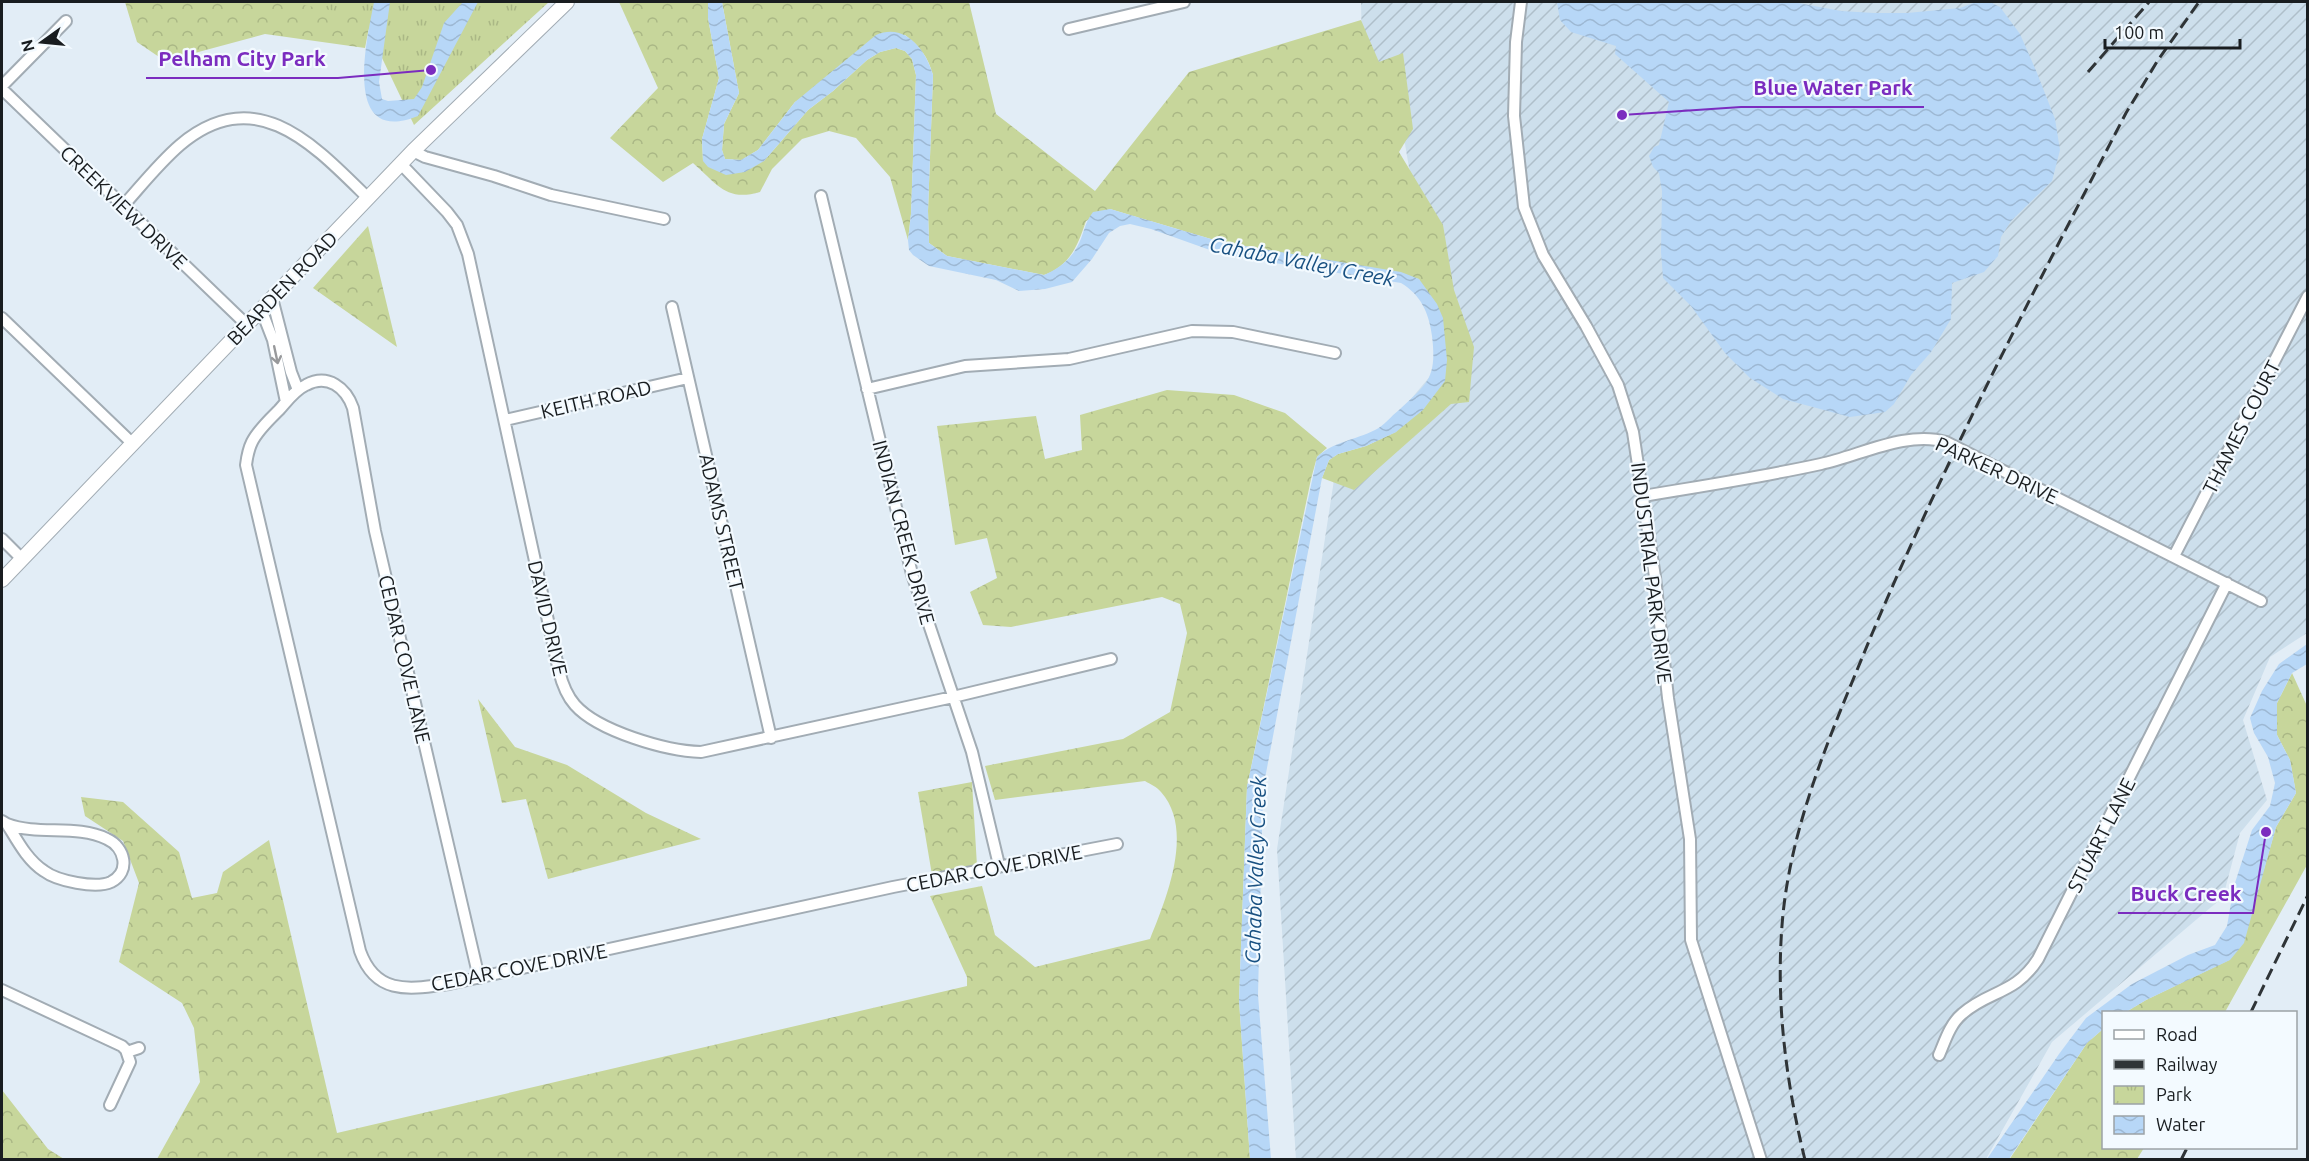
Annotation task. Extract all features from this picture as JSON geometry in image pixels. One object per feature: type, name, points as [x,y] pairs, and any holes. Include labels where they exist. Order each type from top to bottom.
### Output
[{"type":"street","name":"BEARDEN ROAD","points":[[2,580],[413,151],[567,2]]},
{"type":"street","points":[[1069,29],[1184,2]]},
{"type":"street","name":"INDUSTRIAL PARK DRIVE","points":[[1521,2],[1516,42],[1514,116],[1524,207],[1543,255],[1618,385],[1634,432],[1644,496],[1668,698],[1690,839],[1691,940],[1761,1160]]},
{"type":"street","points":[[2,87],[66,21]]},
{"type":"street","name":"CREEKVIEW DRIVE","points":[[2,87],[247,325]]},
{"type":"street","points":[[123,206],[182,144],[214,125],[245,119],[278,124],[295,133],[368,198]]},
{"type":"street","points":[[413,151],[425,157],[551,195],[664,219]]},
{"type":"street","name":"DAVID DRIVE","points":[[401,164],[447,212],[457,225],[464,242],[481,308],[563,686],[577,707],[599,723],[676,750],[701,752],[953,697],[1111,659]]},
{"type":"street","name":"INDIAN CREEK DRIVE","points":[[821,196],[912,574],[972,752],[999,865]]},
{"type":"street","name":"THAMES COURT","points":[[2174,556],[2307,297]]},
{"type":"street","points":[[272,298],[291,372],[298,390]]},
{"type":"street","name":"ADAMS STREET","points":[[672,307],[771,738]]},
{"type":"street","points":[[261,309],[273,340],[286,402]]},
{"type":"street","points":[[2,318],[133,444]]},
{"type":"street","points":[[867,388],[959,367],[1069,359],[1192,331],[1233,332],[1335,353]]},
{"type":"street","name":"KEITH ROAD","points":[[505,420],[688,378]]},
{"type":"street","name":"CEDAR COVE LANE","points":[[298,390],[313,382],[333,383],[347,394],[353,408],[375,531],[479,978]]},
{"type":"street","name":"CEDAR COVE DRIVE","points":[[298,390],[256,434],[248,451],[246,465],[360,951],[371,974],[381,982],[392,986],[436,986],[479,978],[999,865],[1118,844]]},
{"type":"street","name":"PARKER DRIVE","points":[[1644,496],[1814,466],[1913,438],[1935,438],[2261,601]]},
{"type":"street","points":[[2,539],[22,559]]},
{"type":"street","name":"STUART LANE","points":[[1939,1055],[1950,1031],[1962,1014],[2025,978],[2038,960],[2227,584]]},
{"type":"street","points":[[4,822],[27,830],[87,833],[110,840],[122,852],[121,873],[112,881],[94,885],[62,879],[43,871],[25,852],[4,822]]},
{"type":"street","points":[[2,990],[116,1042],[127,1052],[130,1062],[110,1105]]},
{"type":"street","points":[[127,1052],[139,1048]]},
{"type":"shaded area","points":[[1361,2],[2307,2],[2307,633],[2270,657],[2243,720],[2267,800],[2240,833],[2223,897],[2052,1042],[1986,1159],[1296,1160],[1277,849],[1334,480],[1374,443],[1442,362],[1405,144],[1363,97]]},
{"type":"green space","points":[[125,2],[374,2],[365,48],[265,34],[165,61],[137,42]]},
{"type":"green space","points":[[287,2],[549,2],[414,125],[362,16]]},
{"type":"green space","points":[[619,2],[708,2],[708,18],[719,78],[702,139],[703,161],[764,161],[808,110],[867,60],[880,52],[896,48],[905,51],[912,59],[916,75],[908,240],[890,177],[856,138],[829,131],[802,139],[772,169],[760,192],[739,195],[730,193],[716,184],[693,163],[663,182],[610,138],[658,88]]},
{"type":"green space","points":[[722,2],[969,2],[996,114],[1095,191],[1189,72],[1361,20],[1379,62],[1403,53],[1413,129],[1399,152],[1443,225],[1454,290],[1474,347],[1469,402],[1451,404],[1354,490],[1322,478],[1329,460],[1338,454],[1366,446],[1396,432],[1447,360],[1419,279],[1221,242],[1110,209],[1086,221],[1072,254],[1060,266],[1044,275],[947,256],[929,243],[933,75],[923,52],[905,35],[795,102],[758,150],[741,160],[725,159],[722,150],[724,124],[739,93]]},
{"type":"green space","points":[[368,226],[397,347],[313,288]]},
{"type":"green space","points":[[1167,390],[1234,395],[1285,413],[1327,448],[1317,457],[1311,479],[1247,787],[1239,1000],[1250,1159],[157,1159],[200,1082],[194,1028],[182,1003],[119,962],[139,883],[123,841],[85,816],[81,797],[123,802],[179,852],[192,898],[217,893],[223,872],[269,840],[337,1133],[967,986],[967,977],[930,896],[982,886],[995,935],[1035,967],[1150,939],[1169,885],[1177,845],[1176,825],[1171,808],[1159,790],[1145,781],[995,800],[985,766],[1123,739],[1170,712],[1187,633],[1180,604],[1162,597],[1011,627],[983,625],[970,592],[997,578],[987,538],[955,545],[937,426],[1036,416],[1045,459],[1082,450],[1080,415]]},
{"type":"green space","points":[[2292,673],[2307,706],[2307,865],[2226,1011],[2128,1011],[2229,960],[2264,869],[2276,827],[2296,793],[2290,760],[2277,735],[2277,703]]},
{"type":"green space","points":[[478,699],[515,747],[567,765],[646,813],[701,839],[548,879],[526,799],[502,803]]},
{"type":"green space","points":[[972,782],[977,866],[932,875],[918,792]]},
{"type":"green space","points":[[2102,1030],[2102,1149],[2143,1149],[2137,1159],[2009,1160],[2087,1043]]},
{"type":"green space","points":[[2,1090],[48,1149],[64,1159],[2,1159]]},
{"type":"water","points":[[374,2],[390,2],[379,82],[382,99],[388,101],[414,99],[422,87],[444,23],[463,2],[478,2],[418,116],[394,122],[378,116],[368,103],[364,84],[365,63]]},
{"type":"water","name":"Cahaba Valley Creek","points":[[708,2],[722,2],[739,93],[724,124],[722,150],[725,159],[741,160],[758,150],[795,102],[876,35],[896,32],[905,35],[920,48],[933,75],[929,243],[947,256],[1044,275],[1071,256],[1093,212],[1110,209],[1221,242],[1401,272],[1419,279],[1437,304],[1443,318],[1447,360],[1445,381],[1423,410],[1396,432],[1366,446],[1338,454],[1329,460],[1322,478],[1263,789],[1258,995],[1271,1159],[1250,1159],[1239,1000],[1247,787],[1317,457],[1337,445],[1378,428],[1424,386],[1431,371],[1433,350],[1431,328],[1423,305],[1414,293],[1401,283],[1224,255],[1151,229],[1130,224],[1120,226],[1109,233],[1092,259],[1072,282],[1045,289],[1019,291],[996,280],[929,266],[913,255],[909,250],[908,240],[916,75],[912,59],[905,51],[896,48],[880,52],[867,60],[808,110],[764,161],[745,172],[726,175],[708,167],[703,161],[702,139],[719,78],[708,18]]},
{"type":"water","points":[[1557,2],[1793,2],[1841,11],[1907,13],[1960,8],[1976,2],[1990,2],[2000,7],[2020,34],[2055,119],[2060,150],[2052,181],[2011,221],[2001,237],[1998,256],[1984,272],[1952,283],[1951,319],[1931,352],[1911,375],[1894,404],[1885,412],[1850,417],[1783,399],[1750,378],[1725,353],[1691,306],[1663,278],[1662,191],[1659,173],[1653,167],[1649,156],[1654,147],[1659,145],[1669,102],[1615,54],[1616,46],[1571,32],[1560,20]]},
{"type":"water","points":[[2307,644],[2307,664],[2292,673],[2277,703],[2277,735],[2290,760],[2296,793],[2276,827],[2244,943],[2230,960],[2128,1011],[2102,1011],[2102,1030],[2087,1043],[2009,1159],[1987,1159],[2086,1018],[2132,984],[2188,955],[2215,945],[2227,926],[2234,886],[2252,830],[2270,806],[2275,783],[2268,757],[2254,733],[2250,718],[2262,691],[2279,664]]},
{"type":"railway","points":[[2088,72],[2149,2]]},
{"type":"railway","points":[[1805,1160],[1787,1068],[1780,976],[1783,914],[1788,878],[1816,774],[1898,573],[1992,374],[2126,113],[2158,60],[2199,2]]},
{"type":"railway","points":[[2251,1011],[2308,895]]},
{"type":"railway","points":[[2181,1160],[2186,1149]]},
{"type":"place","name":"Pelham City Park","points":[[431,70]]},
{"type":"place","name":"Blue Water Park","points":[[1622,115]]},
{"type":"place","name":"Buck Creek","points":[[2266,832]]}]
